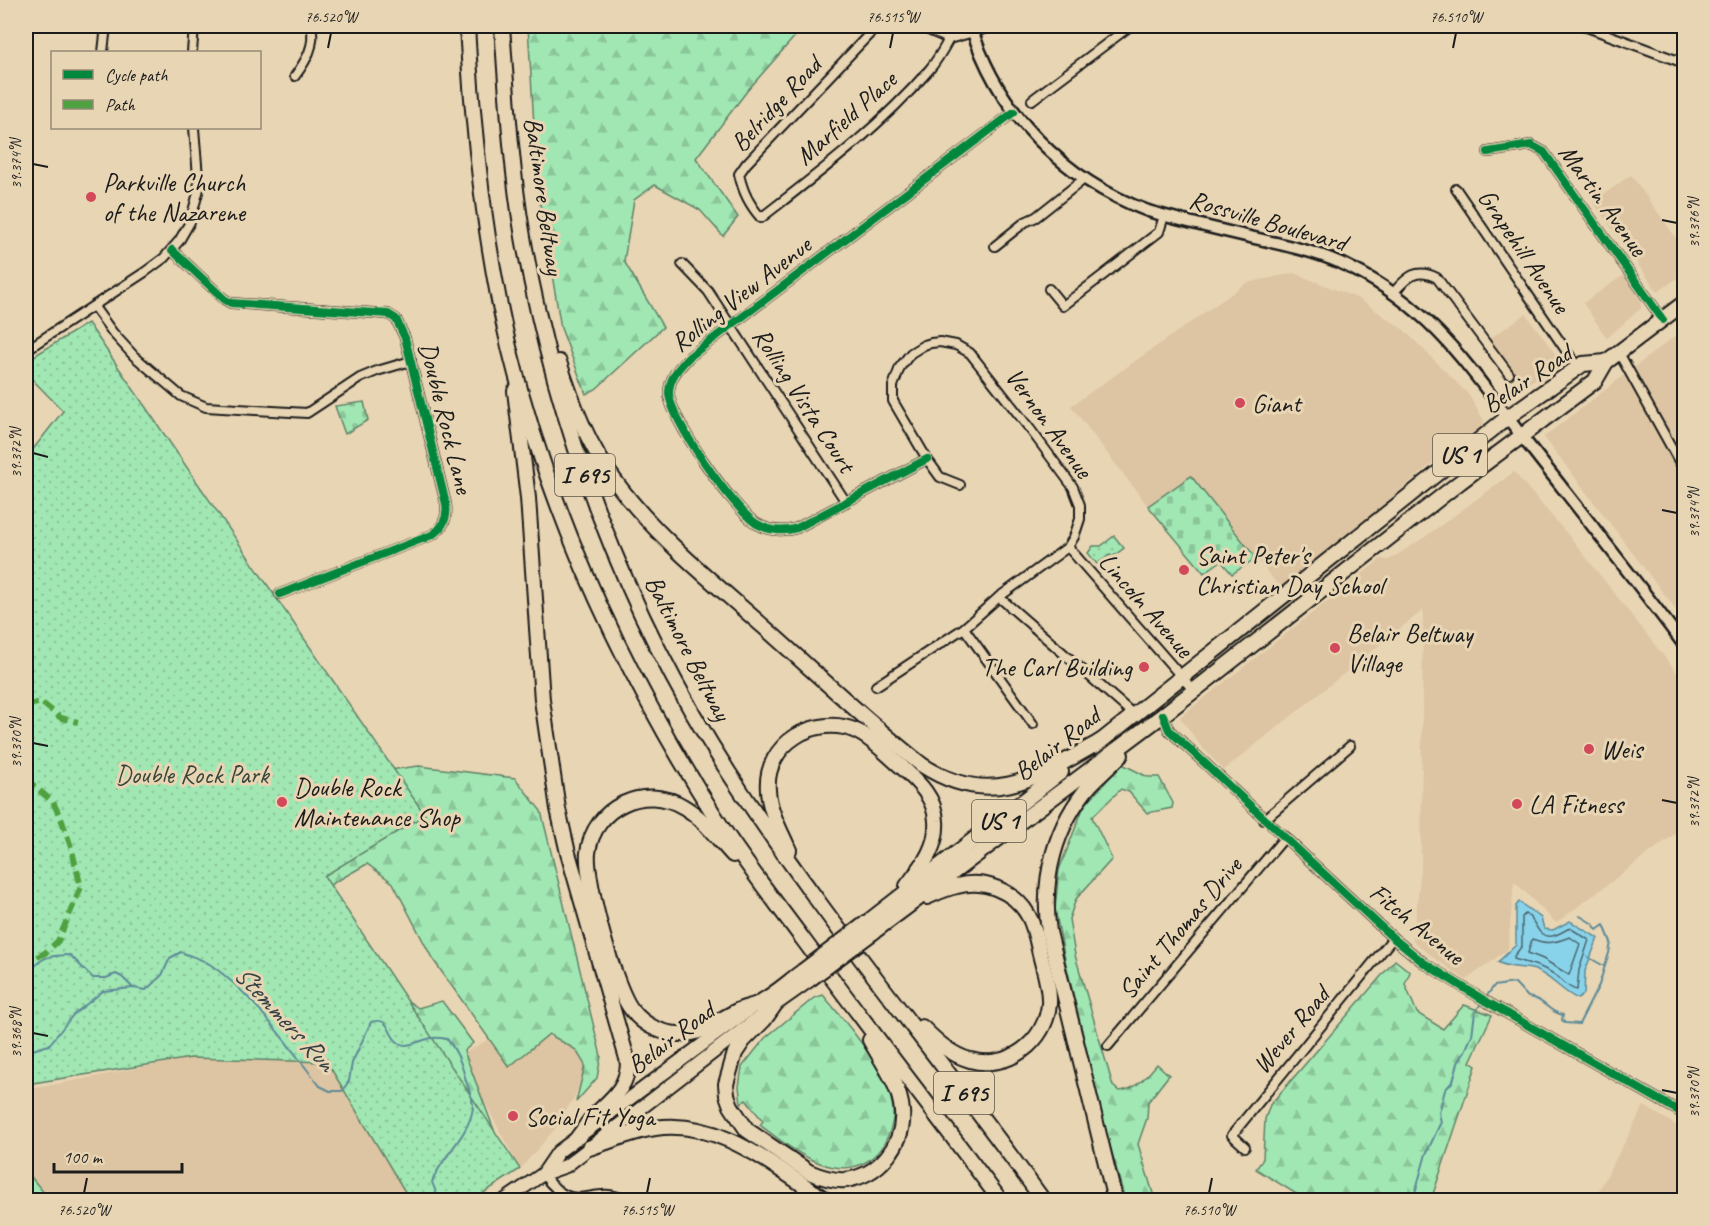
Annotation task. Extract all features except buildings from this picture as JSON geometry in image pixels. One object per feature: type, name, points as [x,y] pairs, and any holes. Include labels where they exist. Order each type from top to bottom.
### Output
[{"type":"highway","name":"I 695","points":[[467,26],[471,99],[479,173],[488,239],[510,347],[555,496],[574,548],[618,646],[648,704],[726,832],[774,901],[1000,1200]]},
{"type":"highway","name":"Baltimore Beltway","points":[[502,26],[513,171],[532,288],[571,435],[608,538],[650,632],[701,728],[728,772],[882,989],[982,1117],[1043,1200]]},
{"type":"highway","points":[[513,171],[537,287],[578,418],[614,481],[640,512],[672,544],[907,754],[945,778],[973,786],[988,787],[1022,782],[1041,776],[1101,741]]},
{"type":"highway","name":"Belair Road","points":[[904,902],[1163,715],[1460,482],[1595,381],[1606,362],[1684,303]]},
{"type":"highway","points":[[510,347],[528,498],[542,700],[558,809],[568,853],[628,1062],[626,1079],[622,1088],[592,1118],[578,1137]]},
{"type":"highway","name":"Belair Road","points":[[756,1004],[806,975],[904,902],[1101,741],[1508,417],[1583,364],[1606,362]]},
{"type":"highway","points":[[1115,1200],[1049,932],[1048,885],[1053,851],[1077,803],[1091,784],[1163,715]]},
{"type":"highway","points":[[801,877],[771,806],[767,788],[770,770],[778,753],[796,735],[815,727],[845,727],[868,737],[916,781],[924,789],[934,809],[936,831],[930,854],[904,902]]},
{"type":"highway","points":[[756,1004],[738,1010],[712,1026],[683,1035],[661,1031],[640,1020],[625,1000],[595,906],[588,867],[591,841],[599,824],[612,810],[622,804],[632,800],[656,797],[676,802],[706,826],[774,901]]},
{"type":"highway","points":[[882,989],[934,1039],[961,1057],[972,1061],[997,1062],[1010,1059],[1033,1041],[1046,1019],[1049,1005],[1048,987],[1034,927],[1027,913],[1010,895],[990,886],[967,884],[904,902]]},
{"type":"highway","name":"Belair Road","points":[[776,1004],[806,975]]},
{"type":"highway","points":[[776,1004],[735,1053],[726,1084],[731,1106],[747,1130],[809,1172],[829,1179],[846,1180],[866,1174],[884,1161],[897,1144],[902,1124],[902,1111],[896,1088],[847,999]]},
{"type":"highway","points":[[589,1148],[653,1128],[672,1126],[694,1128],[731,1141],[826,1200]]},
{"type":"main road","name":"Rossville Boulevard","points":[[973,29],[988,69],[1014,112],[1047,149],[1084,178],[1131,205],[1164,216],[1311,252],[1353,268],[1394,292],[1417,310],[1445,338],[1508,417],[1684,645]]},
{"type":"main road","name":"Belair Road","points":[[543,1174],[558,1152],[756,1004]]},
{"type":"main road","name":"Belair Road","points":[[505,1200],[543,1174],[566,1166],[776,1004]]},
{"type":"street","points":[[102,51],[106,26]]},
{"type":"street","points":[[192,51],[194,26]]},
{"type":"street","points":[[295,76],[309,52],[313,38],[311,26]]},
{"type":"street","name":"Belridge Road","points":[[761,218],[742,190],[739,174],[877,26]]},
{"type":"street","points":[[919,26],[949,39],[973,29],[995,26]]},
{"type":"street","points":[[1032,100],[1130,26]]},
{"type":"street","points":[[1584,26],[1684,63]]},
{"type":"street","name":"Marfield Place","points":[[761,218],[834,161],[888,111],[930,69],[949,39]]},
{"type":"street","name":"Rolling View Avenue","points":[[927,459],[797,528],[788,531],[773,530],[758,525],[734,504],[675,414],[669,397],[671,382],[675,372],[689,357],[732,327],[1014,112]]},
{"type":"street","points":[[26,350],[94,307],[155,265],[172,250],[185,232],[197,201],[199,179],[194,129]]},
{"type":"street","name":"Martin Avenue","points":[[1488,152],[1531,145],[1544,152],[1663,320]]},
{"type":"street","points":[[995,246],[1025,222],[1036,218],[1084,178]]},
{"type":"street","name":"Grapehill Avenue","points":[[1456,189],[1578,368]]},
{"type":"street","points":[[1049,289],[1063,306],[1159,232],[1164,216]]},
{"type":"street","name":"Double Rock Lane","points":[[172,250],[231,303],[390,315],[401,327],[446,504],[447,515],[444,523],[432,535],[280,594]]},
{"type":"street","name":"Rolling Vista Court","points":[[682,264],[708,291],[846,502]]},
{"type":"street","points":[[1394,292],[1402,282],[1414,274],[1429,273],[1437,278],[1509,374]]},
{"type":"street","points":[[94,307],[134,356],[181,396],[206,407],[307,413],[360,378],[411,361]]},
{"type":"street","name":"Vernon Avenue","points":[[960,485],[940,477],[896,407],[892,391],[896,374],[911,353],[924,345],[940,342],[956,345],[970,353],[1073,487],[1080,505],[1080,519],[1068,547]]},
{"type":"street","points":[[1619,353],[1684,470]]},
{"type":"street","points":[[876,686],[964,628],[999,597],[1068,547]]},
{"type":"street","name":"Lincoln Avenue","points":[[1068,547],[1194,691]]},
{"type":"street","points":[[999,597],[1134,715]]},
{"type":"street","points":[[964,628],[1033,724]]},
{"type":"street","name":"Fitch Avenue","points":[[1163,715],[1169,730],[1264,820],[1424,963],[1487,1002],[1684,1114]]},
{"type":"street","points":[[1264,820],[1350,746]]},
{"type":"street","name":"Saint Thomas Drive","points":[[1108,1046],[1285,837]]},
{"type":"street","name":"Wever Road","points":[[1245,1147],[1232,1135],[1241,1122],[1394,938]]},
{"type":"street","points":[[543,1174],[553,1189],[573,1198],[606,1195],[625,1200]]},
{"type":"shaded area","points":[[1631,175],[1684,249],[1684,273],[1658,292],[1593,202]]},
{"type":"shaded area","points":[[1294,273],[1359,299],[1404,330],[1468,394],[1484,421],[1483,426],[1452,447],[1281,589],[1191,476],[1148,506],[1071,406],[1247,283]]},
{"type":"shaded area","points":[[1624,275],[1641,302],[1641,308],[1607,338],[1583,303]]},
{"type":"shaded area","points":[[1526,314],[1561,362],[1524,386],[1489,339]]},
{"type":"shaded area","points":[[1684,329],[1684,620],[1544,437]]},
{"type":"shaded area","points":[[1514,472],[1574,542],[1684,682],[1684,827],[1556,923],[1514,881],[1508,949],[1466,980],[1413,941],[1421,869],[1423,610],[1224,770],[1200,745],[1180,717],[1381,559],[1389,560],[1425,537]]},
{"type":"shaded area","points":[[581,985],[592,1048],[575,1096],[554,1130],[520,1169],[460,1056]]},
{"type":"shaded area","points":[[191,1058],[328,1062],[410,1200],[40,1200],[26,1180],[26,1090]]},
{"type":"shaded area","points":[[1644,1106],[1684,1130],[1684,1200],[1594,1200]]},
{"type":"green space","points":[[528,26],[804,26],[747,91],[696,158],[738,217],[723,236],[700,210],[655,185],[634,200],[624,261],[663,327],[596,389],[586,394],[561,328],[538,191]]},
{"type":"green space","name":"Double Rock Park","points":[[88,323],[425,815],[324,876],[520,1169],[473,1200],[410,1200],[327,1062],[191,1058],[26,1084],[26,456],[63,411],[26,373],[26,361]]},
{"type":"green space","points":[[364,402],[368,420],[345,434],[335,406]]},
{"type":"green space","points":[[1191,476],[1256,558],[1232,574],[1221,561],[1204,573],[1148,506]]},
{"type":"green space","points":[[1114,536],[1124,548],[1097,564],[1088,553],[1093,546],[1101,546]]},
{"type":"green space","points":[[1122,764],[1148,777],[1159,777],[1173,803],[1172,808],[1147,813],[1129,792],[1121,789],[1092,817],[1112,859],[1076,899],[1069,919],[1075,955],[1113,1086],[1119,1091],[1131,1088],[1149,1074],[1157,1064],[1169,1075],[1148,1102],[1147,1118],[1138,1144],[1155,1200],[1125,1200],[1107,1135],[1055,909],[1059,870],[1084,806]]},
{"type":"green space","points":[[419,766],[515,778],[541,811],[601,1056],[597,1078],[576,1102],[585,1065],[576,1050],[549,1034],[509,1067],[432,958],[393,883],[367,864],[328,886],[376,978],[418,1008],[442,1001],[473,1043],[464,1051],[507,1164],[275,865],[382,771]]},
{"type":"green space","points":[[1395,960],[1410,972],[1405,984],[1417,1013],[1443,1029],[1464,1005],[1492,1015],[1470,1062],[1476,1066],[1431,1200],[1306,1200],[1256,1169],[1263,1159],[1265,1119],[1270,1105]]},
{"type":"green space","points":[[823,995],[866,1050],[891,1097],[893,1117],[891,1128],[880,1149],[863,1163],[848,1168],[833,1167],[817,1162],[786,1145],[760,1125],[763,1121],[746,1100],[741,1103],[739,1087],[742,1067],[765,1038],[814,998]]},
{"type":"green space","points":[[26,1171],[50,1200],[26,1200]]},
{"type":"water","points":[[1519,902],[1541,918],[1544,929],[1553,930],[1570,921],[1598,938],[1585,971],[1584,994],[1578,999],[1535,970],[1507,966],[1498,962],[1516,945],[1516,906]]},
{"type":"waterway","points":[[1413,1200],[1426,1154],[1441,1122],[1439,1113],[1445,1090],[1453,1081],[1458,1063],[1472,1035],[1475,1012],[1494,986],[1515,983],[1528,997],[1538,1000],[1563,1015],[1562,1020],[1565,1023],[1579,1024],[1599,985],[1611,942],[1604,925],[1597,930],[1593,924],[1580,916]]},
{"type":"waterway","name":"Stemmers Run","points":[[26,1052],[49,1045],[73,1015],[103,991],[133,988],[146,990],[162,975],[170,958],[181,952],[200,959],[227,977],[270,1022],[320,1086],[330,1091],[342,1091],[349,1081],[352,1063],[371,1022],[378,1021],[386,1024],[395,1040],[402,1045],[434,1038],[447,1039],[460,1062],[473,1108],[466,1128],[432,1182],[439,1200]]},
{"type":"waterway","name":"Stemmers Run","points":[[26,978],[40,961],[55,956],[70,955],[93,978],[106,978],[116,974],[133,988]]},
{"type":"waterway","points":[[1588,957],[1604,966]]},
{"type":"marked path","points":[[26,706],[41,702],[61,718],[78,722]]},
{"type":"marked path","points":[[26,779],[53,802],[71,847],[81,887],[58,941],[45,953],[26,963]]},
{"type":"cycle path","points":[[927,459],[797,528],[787,530],[766,528],[747,516],[704,462],[679,421],[672,404],[669,392],[671,381],[689,357],[1014,112]]},
{"type":"cycle path","points":[[1488,152],[1531,145],[1544,152],[1663,320]]},
{"type":"cycle path","points":[[172,250],[231,303],[388,314],[396,319],[405,338],[446,504],[444,522],[432,535],[280,594]]},
{"type":"cycle path","points":[[1163,715],[1169,730],[1393,938],[1424,963],[1487,1002],[1684,1114]]},
{"type":"place","name":"Parkville Church of the Nazarene","points":[[91,197]]},
{"type":"place","name":"Giant","points":[[1240,403]]},
{"type":"place","name":"Saint Peter's Christian Day School","points":[[1184,570]]},
{"type":"place","name":"Belair Beltway Village","points":[[1335,648]]},
{"type":"place","name":"The Carl Building","points":[[1144,667]]},
{"type":"place","name":"Weis","points":[[1589,749]]},
{"type":"place","name":"Double Rock Maintenance Shop","points":[[282,802]]},
{"type":"place","name":"LA Fitness","points":[[1517,804]]},
{"type":"place","name":"Social Fit Yoga","points":[[513,1116]]}]
